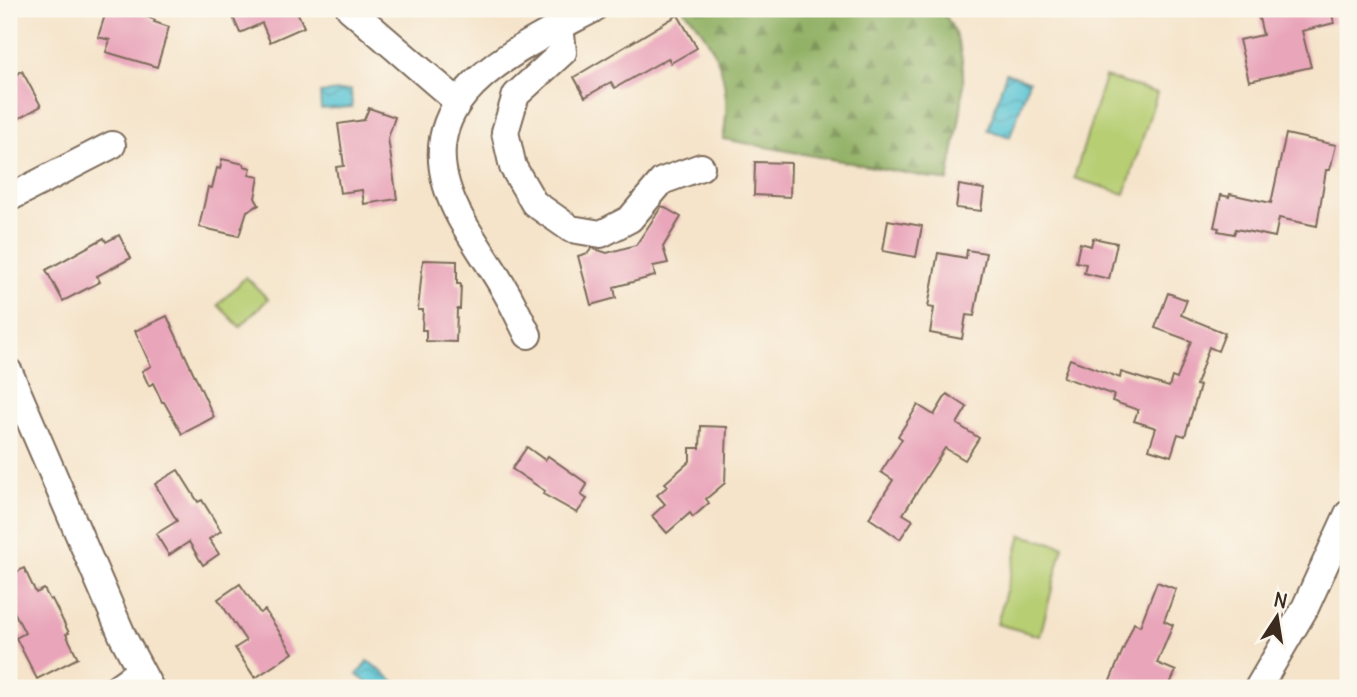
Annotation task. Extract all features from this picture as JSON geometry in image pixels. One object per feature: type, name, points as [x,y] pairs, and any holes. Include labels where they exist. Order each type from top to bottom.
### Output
[{"type":"street","points":[[350,9],[458,102]]},
{"type":"street","points":[[528,335],[506,292],[460,217],[447,186],[441,155],[444,133],[458,102],[490,69],[510,53],[593,9]]},
{"type":"street","points":[[560,26],[563,52],[516,95],[505,132],[513,167],[534,203],[571,229],[601,234],[630,219],[662,181],[701,167]]},
{"type":"street","points":[[9,198],[112,145]]},
{"type":"street","points":[[9,372],[123,638],[145,679],[116,688]]},
{"type":"street","points":[[1258,688],[1306,608],[1348,514]]},
{"type":"green space","points":[[683,9],[790,9],[806,13],[814,9],[940,9],[960,48],[963,70],[960,115],[948,181],[723,139],[726,102],[721,68],[706,38]]},
{"type":"green space","points":[[1105,77],[1157,93],[1125,194],[1074,178]]},
{"type":"green space","points":[[246,277],[268,299],[240,327],[218,305]]},
{"type":"green space","points":[[1021,535],[1063,546],[1040,636],[997,624]]},
{"type":"water","points":[[1006,73],[1029,81],[1010,137],[988,130]]},
{"type":"water","points":[[351,90],[352,107],[321,109],[320,93]]},
{"type":"water","points":[[368,661],[396,683],[392,688],[374,688],[357,675]]},
{"type":"building","points":[[107,9],[130,9],[148,14],[147,17],[155,20],[154,22],[169,27],[157,67],[106,52],[110,40],[98,37]]},
{"type":"building","points":[[246,9],[296,9],[304,27],[270,42],[262,23],[240,33],[232,15]]},
{"type":"building","points":[[1257,9],[1331,9],[1334,23],[1302,31],[1311,67],[1249,81],[1239,40],[1263,35]]},
{"type":"building","points":[[678,15],[697,48],[671,63],[668,58],[615,88],[611,82],[585,97],[574,77]]},
{"type":"building","points":[[22,71],[41,106],[16,120],[9,107],[9,79]]},
{"type":"building","points":[[369,108],[395,117],[388,138],[397,199],[364,204],[362,190],[340,193],[336,167],[344,166],[338,124],[364,120]]},
{"type":"building","points":[[1286,134],[1336,145],[1330,170],[1326,170],[1317,226],[1279,218],[1275,237],[1236,229],[1234,234],[1218,231],[1219,228],[1214,227],[1221,195],[1229,197],[1230,194],[1271,203]]},
{"type":"building","points":[[222,159],[244,164],[251,168],[249,175],[259,177],[255,198],[259,205],[247,211],[239,236],[199,227],[208,187],[212,188]]},
{"type":"building","points":[[755,162],[791,163],[790,197],[754,195]]},
{"type":"building","points":[[959,185],[984,189],[981,211],[956,208]]},
{"type":"building","points":[[662,206],[681,217],[663,247],[668,263],[653,266],[655,276],[614,287],[616,298],[591,305],[578,256],[588,253],[592,248],[607,253],[636,245]]},
{"type":"building","points":[[888,220],[922,226],[916,257],[883,251]]},
{"type":"building","points":[[119,235],[131,258],[97,276],[100,282],[63,301],[46,270],[104,238],[106,242]]},
{"type":"building","points":[[1093,238],[1117,243],[1109,279],[1084,273],[1086,264],[1076,262],[1080,243],[1091,246]]},
{"type":"building","points":[[967,250],[986,253],[974,316],[966,315],[962,339],[930,333],[934,308],[928,307],[938,253],[966,258]]},
{"type":"building","points":[[423,260],[457,261],[457,284],[461,284],[456,342],[426,341],[426,330],[422,330],[423,310],[418,310]]},
{"type":"building","points":[[1168,293],[1187,300],[1181,315],[1225,333],[1218,351],[1209,347],[1196,385],[1200,386],[1185,436],[1178,434],[1171,456],[1149,449],[1156,428],[1134,421],[1138,410],[1112,401],[1114,395],[1063,377],[1070,359],[1120,378],[1121,372],[1169,387],[1172,377],[1177,379],[1191,341],[1155,328]]},
{"type":"building","points":[[167,316],[214,417],[182,434],[153,383],[149,386],[142,371],[151,366],[135,331]]},
{"type":"building","points":[[947,394],[967,407],[957,424],[979,438],[965,460],[945,448],[903,514],[913,520],[900,539],[869,518],[893,480],[881,472],[902,439],[898,436],[918,405],[934,415]]},
{"type":"building","points":[[701,426],[727,427],[725,483],[706,499],[709,503],[693,517],[690,513],[667,533],[652,516],[665,504],[657,495],[668,486],[665,483],[690,461],[690,448],[700,448]]},
{"type":"building","points":[[527,447],[545,460],[548,456],[585,482],[587,485],[581,495],[587,499],[577,513],[543,494],[545,491],[512,469]]},
{"type":"building","points":[[178,470],[198,502],[202,500],[221,531],[209,539],[219,554],[203,565],[189,542],[169,555],[156,534],[177,521],[155,484]]},
{"type":"building","points":[[24,568],[36,593],[44,589],[50,600],[52,599],[78,658],[37,679],[16,638],[25,633],[9,602],[9,576]]},
{"type":"building","points":[[1157,582],[1176,589],[1164,621],[1173,625],[1157,663],[1176,671],[1168,688],[1107,688],[1134,623],[1140,626]]},
{"type":"building","points":[[240,584],[260,613],[265,610],[293,653],[255,678],[235,648],[246,641],[218,599]]}]
